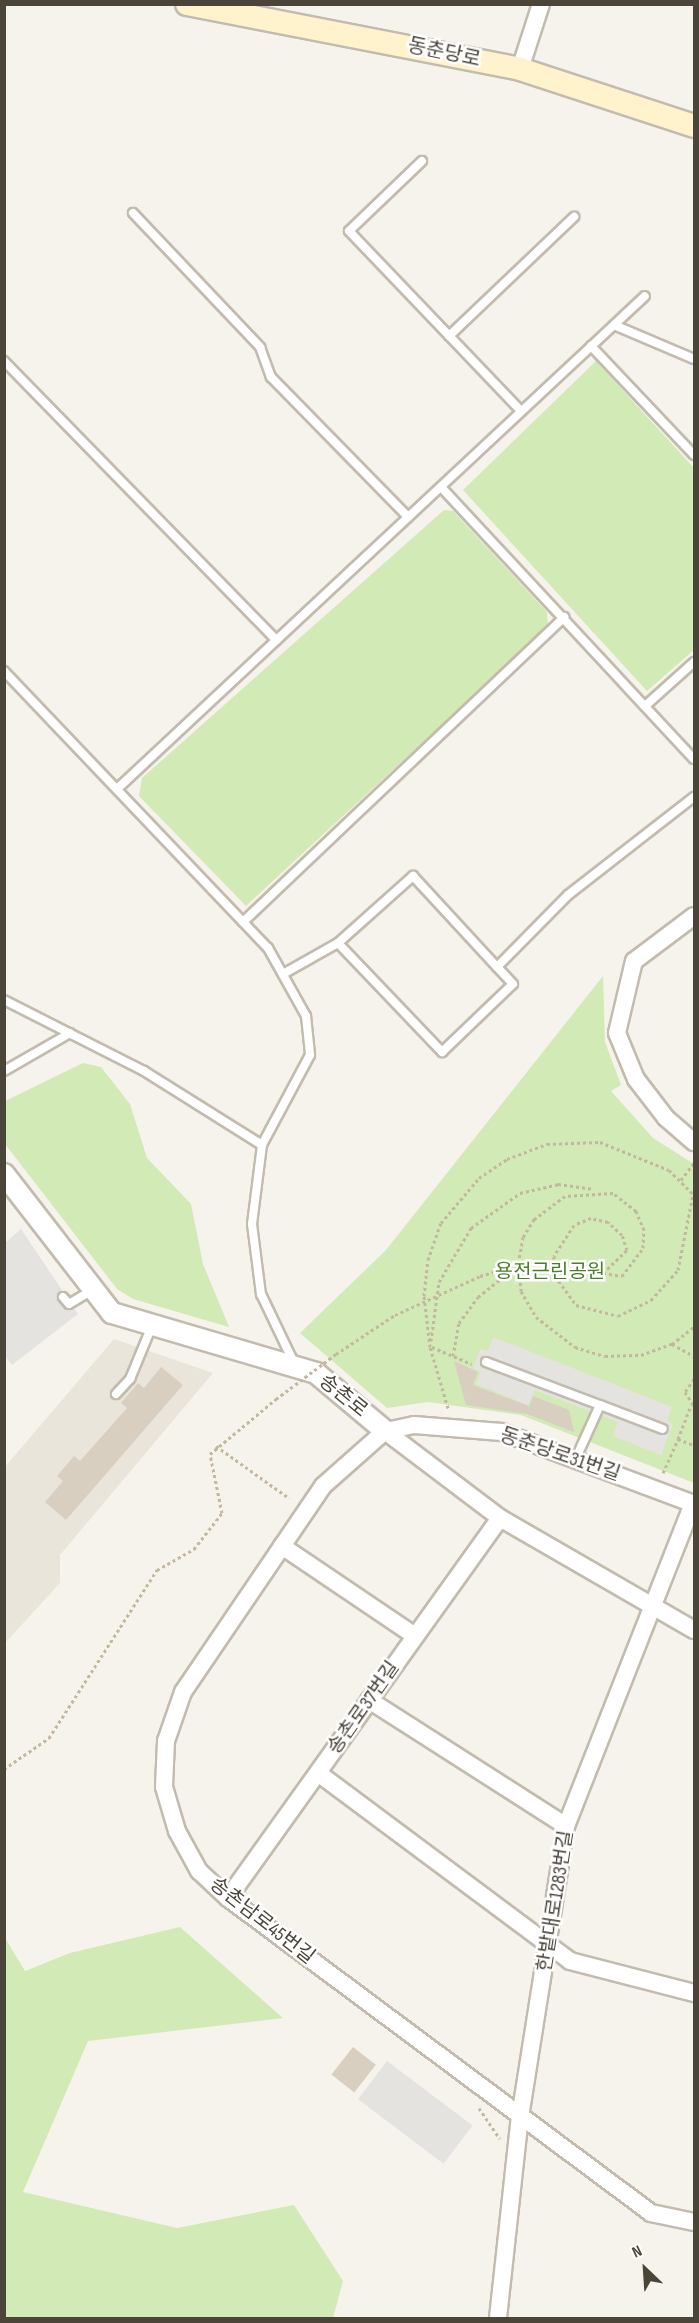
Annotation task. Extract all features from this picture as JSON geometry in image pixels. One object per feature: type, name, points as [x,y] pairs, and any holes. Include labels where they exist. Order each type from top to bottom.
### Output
[{"type":"main road","name":"동춘당로","points":[[187,4],[520,69],[694,126]]},
{"type":"street","points":[[520,69],[541,4]]},
{"type":"street","points":[[694,916],[634,961],[617,1033],[636,1079],[666,1118],[694,1142]]},
{"type":"street","name":"송촌로","points":[[4,1174],[112,1313],[151,1328],[295,1365],[316,1374],[385,1431],[500,1518],[694,1630]]},
{"type":"street","name":"동춘당로31번길","points":[[385,1431],[414,1425],[501,1432],[694,1503]]},
{"type":"street","name":"송촌남로45번길","points":[[385,1431],[323,1486],[183,1692],[166,1741],[164,1787],[177,1831],[199,1871],[228,1898],[520,2117],[651,2212],[694,2222]]},
{"type":"street","name":"한밭대로1283번길","points":[[498,2319],[520,2117],[550,1942],[566,1826],[694,1503]]},
{"type":"street","name":"송촌로37번길","points":[[228,1898],[500,1518]]},
{"type":"street","points":[[282,1546],[415,1636]]},
{"type":"street","points":[[369,1700],[566,1826]]},
{"type":"street","points":[[318,1773],[550,1942],[570,1961],[694,1993]]},
{"type":"lane","points":[[422,161],[349,231],[521,411]]},
{"type":"lane","points":[[133,213],[260,347],[271,377],[408,517]]},
{"type":"lane","points":[[449,336],[574,217]]},
{"type":"lane","points":[[117,789],[645,296]]},
{"type":"lane","points":[[614,325],[694,359]]},
{"type":"lane","points":[[591,346],[694,455]]},
{"type":"lane","points":[[4,361],[276,640]]},
{"type":"lane","points":[[441,487],[694,759]]},
{"type":"lane","points":[[243,922],[564,617]]},
{"type":"lane","points":[[645,706],[694,663]]},
{"type":"lane","points":[[4,671],[243,922],[283,974],[306,1016],[310,1055],[262,1145],[252,1224],[256,1269],[269,1319],[295,1365]]},
{"type":"lane","points":[[497,967],[568,895],[694,797]]},
{"type":"lane","points":[[283,974],[338,944],[413,876],[513,984],[442,1052],[338,944]]},
{"type":"lane","points":[[4,1000],[144,1071],[262,1145]]},
{"type":"lane","points":[[4,1071],[70,1033]]},
{"type":"lane","points":[[63,1297],[69,1304],[92,1290]]},
{"type":"lane","points":[[116,1394],[130,1378],[151,1328]]},
{"type":"lane","points":[[486,1362],[663,1429]]},
{"type":"lane","points":[[576,1458],[600,1405]]},
{"type":"path","points":[[430,1347],[439,1282],[471,1228],[520,1193],[558,1184],[597,1190],[613,1193],[636,1211],[644,1230],[639,1257],[622,1276],[603,1273],[627,1250],[622,1235],[608,1222],[591,1218],[561,1237],[555,1276],[576,1305],[618,1316],[651,1300],[678,1270],[694,1194],[681,1180],[645,1158],[600,1142],[547,1144],[507,1159],[479,1178],[441,1223],[424,1296],[430,1347],[448,1408]]},
{"type":"path","points":[[681,1180],[694,1163]]},
{"type":"path","points":[[597,1190],[550,1204],[523,1237],[518,1266],[521,1291],[536,1317],[575,1347],[605,1356],[641,1355],[672,1344],[694,1327]]},
{"type":"path","points":[[453,1356],[459,1323],[478,1297],[518,1266]]},
{"type":"path","points":[[4,1769],[49,1738],[157,1570],[194,1549],[222,1513],[210,1454],[216,1446],[336,1354],[395,1316],[480,1276],[518,1266]]},
{"type":"path","points":[[672,1344],[694,1356]]},
{"type":"path","points":[[430,1347],[474,1365]]},
{"type":"path","points":[[663,1473],[693,1406],[686,1388],[694,1379]]},
{"type":"path","points":[[678,1439],[694,1445]]},
{"type":"path","points":[[216,1446],[289,1498]]},
{"type":"path","points":[[476,2104],[504,2147]]},
{"type":"shaded area","points":[[21,1229],[78,1314],[12,1365],[5,1356],[4,1244]]},
{"type":"shaded area","points":[[493,1337],[672,1407],[667,1421],[673,1424],[661,1455],[613,1436],[618,1422],[535,1390],[528,1405],[476,1384],[481,1372],[473,1368],[480,1349],[488,1351]]},
{"type":"shaded area","points":[[114,1339],[213,1373],[60,1555],[60,1583],[5,1643],[4,1468]]},
{"type":"shaded area","points":[[387,2061],[472,2125],[444,2164],[358,2099]]},
{"type":"green space","points":[[596,361],[694,468],[694,650],[647,691],[463,490]]},
{"type":"green space","points":[[444,510],[453,511],[547,612],[548,626],[246,906],[139,796],[142,778]]},
{"type":"green space","name":"용전근린공원","points":[[603,976],[605,1042],[621,1085],[611,1091],[653,1138],[694,1164],[694,1483],[521,1415],[428,1402],[387,1408],[300,1333],[386,1250]]},
{"type":"green space","points":[[83,1063],[101,1067],[130,1104],[147,1158],[191,1204],[203,1264],[229,1327],[133,1299],[117,1289],[5,1144],[5,1101]]},
{"type":"green space","points":[[180,1927],[283,2018],[88,2041],[23,2192],[177,2228],[294,2205],[343,2281],[333,2318],[5,2318],[5,1938],[25,1971],[70,1953]]},
{"type":"building","points":[[454,1361],[478,1372],[473,1385],[529,1406],[527,1413],[533,1396],[569,1410],[574,1432],[527,1414],[466,1405]]},
{"type":"building","points":[[161,1367],[183,1385],[66,1520],[45,1502],[63,1481],[57,1476],[74,1456],[80,1461],[127,1408],[121,1403],[138,1383],[144,1388]]},
{"type":"building","points":[[353,2047],[376,2065],[354,2092],[331,2075]]}]
